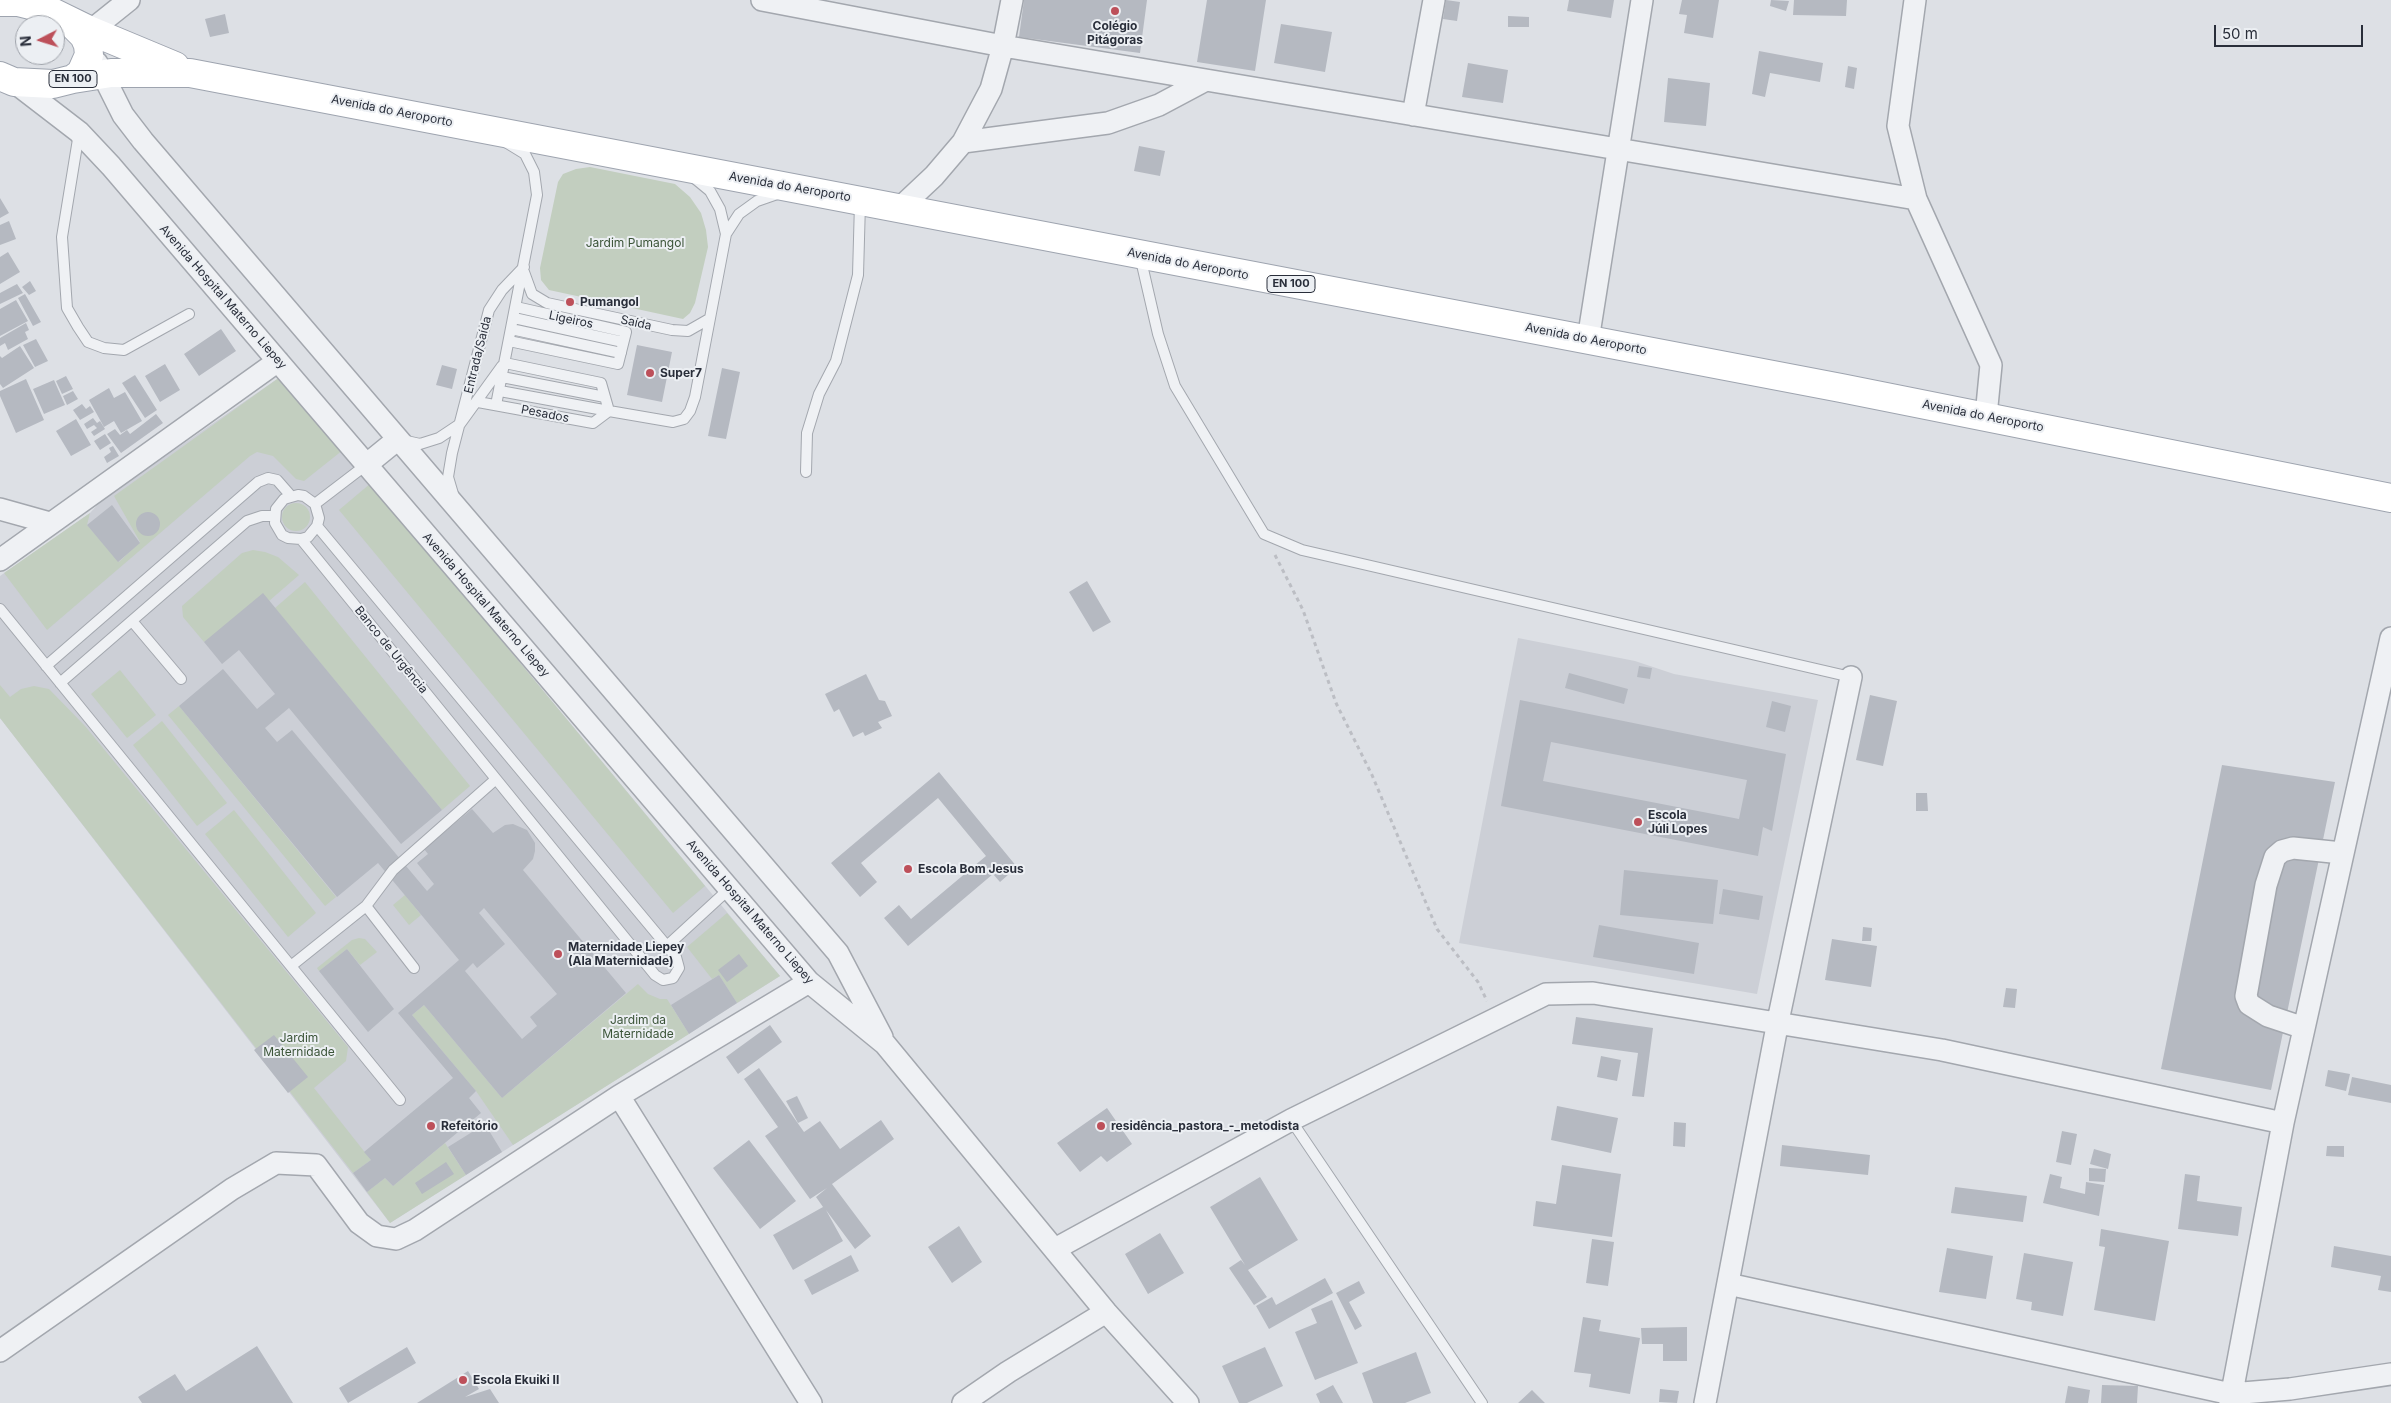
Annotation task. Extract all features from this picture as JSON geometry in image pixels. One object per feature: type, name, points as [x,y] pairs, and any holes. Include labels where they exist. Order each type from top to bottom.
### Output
[{"type":"main road","name":"EN 100","points":[[0,2],[18,2],[73,23],[190,73]]},
{"type":"main road","name":"EN 100","points":[[73,23],[89,56],[81,74],[73,79]]},
{"type":"main road","name":"EN 100","points":[[5,82],[53,84],[103,74],[143,72],[190,73]]},
{"type":"main road","name":"Avenida do Aeroporto","points":[[190,73],[901,207],[1986,416],[2391,498]]},
{"type":"street","points":[[129,0],[73,23],[103,74],[123,115],[143,141],[838,953],[885,1044],[1106,1312],[1188,1403]]},
{"type":"street","points":[[762,0],[1003,46],[1916,199]]},
{"type":"street","points":[[901,207],[934,176],[963,142],[991,89],[1003,46],[1012,0]]},
{"type":"street","points":[[1413,115],[1434,0]]},
{"type":"street","points":[[1588,340],[1642,0]]},
{"type":"street","points":[[1915,0],[1898,126],[1916,199],[1991,365],[1986,416]]},
{"type":"street","points":[[963,142],[1108,123],[1159,105],[1206,80]]},
{"type":"street","name":"Avenida Hospital Materno Liepey","points":[[5,82],[79,132],[111,166],[809,982],[885,1044]]},
{"type":"street","points":[[0,560],[278,361]]},
{"type":"street","points":[[366,464],[398,439]]},
{"type":"street","points":[[0,510],[50,523]]},
{"type":"street","points":[[2230,1399],[2283,1123],[2391,638]]},
{"type":"street","points":[[1705,1403],[1778,1022],[1851,677]]},
{"type":"street","points":[[2304,1028],[2268,1016],[2249,1004],[2246,996],[2266,885],[2275,857],[2282,851],[2293,848],[2342,853]]},
{"type":"street","points":[[0,1351],[232,1189],[276,1163],[316,1165],[359,1223],[377,1236],[396,1239],[415,1230],[619,1096],[809,982]]},
{"type":"street","points":[[1055,1249],[1291,1120],[1546,994],[1593,993],[1942,1050],[2283,1123]]},
{"type":"street","points":[[619,1096],[811,1403]]},
{"type":"street","points":[[1728,1284],[2230,1399],[2391,1374]]},
{"type":"street","points":[[963,1403],[1008,1372],[1106,1312]]},
{"type":"lane","points":[[488,129],[525,154],[534,172],[537,195],[496,404]]},
{"type":"lane","points":[[79,132],[62,237],[67,308],[78,327],[88,342],[104,348],[124,350],[189,314]]},
{"type":"lane","points":[[680,166],[710,191],[720,209],[726,234]]},
{"type":"lane","points":[[726,234],[740,214],[757,200],[796,188]]},
{"type":"lane","points":[[806,472],[807,433],[819,394],[836,361],[858,275],[860,200]]},
{"type":"lane","name":"Pesados","points":[[500,391],[673,422],[684,418],[690,411],[695,397],[726,234]]},
{"type":"lane","points":[[1140,254],[1158,334],[1175,386],[1264,534],[1302,550],[1851,677]]},
{"type":"lane","name":"Saída","points":[[524,267],[526,280],[532,294],[547,303],[672,330],[688,331],[710,319]]},
{"type":"lane","name":"Entrada/Saída","points":[[456,507],[448,477],[489,310],[502,290],[524,267]]},
{"type":"lane","name":"Ligeiros","points":[[516,308],[624,337]]},
{"type":"lane","name":"Ligeiros","points":[[514,318],[624,337]]},
{"type":"lane","points":[[509,341],[618,364],[624,337],[645,324]]},
{"type":"lane","name":"Ligeiros","points":[[511,329],[621,353]]},
{"type":"lane","points":[[398,439],[420,444],[439,438],[460,424],[505,363]]},
{"type":"lane","points":[[505,363],[601,383],[609,411]]},
{"type":"lane","points":[[502,377],[605,397]]},
{"type":"lane","name":"Pesados","points":[[478,402],[593,423],[609,411]]},
{"type":"lane","points":[[315,504],[366,464]]},
{"type":"lane","points":[[46,666],[258,482],[268,478],[277,480],[291,496]]},
{"type":"lane","points":[[60,683],[247,521],[262,516],[274,516],[279,503],[291,496],[304,496],[315,504],[319,518],[317,526],[308,537],[301,539]]},
{"type":"lane","name":"Banco de Urgência","points":[[274,516],[275,523],[282,535],[294,540],[301,539],[655,975],[663,980],[673,978],[678,968],[676,957],[667,946]]},
{"type":"lane","points":[[317,526],[667,946],[729,889]]},
{"type":"lane","points":[[0,609],[400,1100]]},
{"type":"lane","points":[[132,621],[181,679]]},
{"type":"lane","points":[[291,966],[366,906],[393,870],[496,779]]},
{"type":"lane","points":[[366,906],[414,968]]},
{"type":"lane","points":[[1291,1120],[1482,1403]]},
{"type":"path","points":[[1264,534],[1303,610],[1336,703],[1372,775],[1436,929],[1478,982],[1495,1019]]},
{"type":"shaded area","points":[[280,377],[371,483],[780,976],[390,1223],[0,718],[0,576],[90,513],[102,500]]},
{"type":"shaded area","name":"Escola Júli Lopes","points":[[1518,638],[1635,661],[1674,674],[1818,700],[1757,994],[1459,943]]},
{"type":"green space","name":"Jardim Pumangol","points":[[590,167],[675,184],[690,197],[701,213],[708,247],[695,303],[690,313],[683,319],[549,290],[541,280],[540,268],[558,182],[563,174],[576,169]]},
{"type":"green space","points":[[280,377],[343,450],[304,481],[296,479],[273,456],[257,452],[250,456],[47,630],[4,573],[90,513],[87,525],[119,562],[140,542],[114,496]]},
{"type":"green space","points":[[371,483],[705,886],[673,913],[339,510]]},
{"type":"green space","points":[[296,503],[306,507],[310,517],[306,527],[296,531],[286,527],[282,517],[286,507]]},
{"type":"green space","points":[[253,550],[278,557],[299,575],[269,601],[204,642],[183,617],[182,606],[242,553]]},
{"type":"green space","points":[[305,582],[470,786],[442,810],[275,608]]},
{"type":"green space","points":[[120,670],[156,715],[127,738],[91,694]]},
{"type":"green space","name":"Jardim Maternidade","points":[[0,685],[10,697],[21,689],[34,686],[49,689],[85,726],[348,1047],[346,1061],[314,1088],[371,1160],[353,1173],[0,718]]},
{"type":"green space","points":[[179,706],[336,897],[325,906],[168,715]]},
{"type":"green space","points":[[162,721],[227,803],[197,826],[133,745]]},
{"type":"green space","points":[[234,810],[316,913],[288,937],[205,834]]},
{"type":"green space","points":[[405,895],[421,915],[409,925],[393,905]]},
{"type":"green space","points":[[727,913],[780,976],[737,1003],[719,975],[712,979],[687,947]]},
{"type":"green space","points":[[365,939],[377,952],[360,965],[347,949],[319,971],[317,968],[352,940]]},
{"type":"green space","name":"Jardim da Maternidade","points":[[638,984],[648,994],[660,999],[667,999],[689,1034],[513,1145],[476,1091],[412,1015],[424,1005],[502,1098]]},
{"type":"green space","points":[[445,1143],[466,1175],[390,1223],[367,1192],[385,1178],[393,1186]]},
{"type":"building","points":[[1024,0],[1147,0],[1140,53],[1019,37]]},
{"type":"building","points":[[1207,0],[1266,0],[1255,71],[1197,62]]},
{"type":"building","points":[[1446,0],[1460,2],[1457,21],[1443,19]]},
{"type":"building","points":[[1569,0],[1614,0],[1611,18],[1567,11]]},
{"type":"building","points":[[1682,0],[1719,0],[1713,38],[1684,33],[1687,15],[1679,14]]},
{"type":"building","points":[[1771,0],[1789,1],[1786,11],[1770,6]]},
{"type":"building","points":[[1794,0],[1847,0],[1846,16],[1793,15]]},
{"type":"building","points":[[225,14],[229,33],[210,37],[205,19]]},
{"type":"building","points":[[1508,16],[1529,17],[1529,27],[1508,27]]},
{"type":"building","points":[[1281,24],[1332,32],[1325,72],[1274,63]]},
{"type":"building","points":[[1759,51],[1823,63],[1820,82],[1770,73],[1765,97],[1752,94]]},
{"type":"building","points":[[1468,63],[1508,70],[1503,103],[1462,97]]},
{"type":"building","points":[[1848,66],[1857,68],[1854,89],[1845,87]]},
{"type":"building","points":[[1668,78],[1710,83],[1706,126],[1664,122]]},
{"type":"building","points":[[1139,146],[1165,151],[1160,176],[1134,171]]},
{"type":"building","points":[[0,198],[9,213],[0,218]]},
{"type":"building","points":[[9,221],[16,239],[0,245],[0,225]]},
{"type":"building","points":[[8,252],[20,272],[0,284],[0,257]]},
{"type":"building","points":[[30,281],[36,291],[29,295],[22,287]]},
{"type":"building","points":[[17,284],[23,293],[0,304],[0,293]]},
{"type":"building","points":[[25,294],[41,322],[33,326],[18,298]]},
{"type":"building","points":[[16,300],[28,321],[0,336],[0,309]]},
{"type":"building","points":[[26,323],[29,330],[25,332],[28,339],[8,350],[5,343],[0,346],[0,338]]},
{"type":"building","points":[[221,329],[236,351],[199,376],[184,354]]},
{"type":"building","points":[[36,339],[48,361],[35,367],[23,345]]},
{"type":"building","name":"Super7","points":[[637,345],[672,352],[662,402],[627,395]]},
{"type":"building","points":[[20,346],[34,368],[3,388],[0,384],[0,356],[2,358]]},
{"type":"building","points":[[165,364],[180,390],[160,402],[145,376]]},
{"type":"building","points":[[442,365],[457,369],[452,389],[436,385]]},
{"type":"building","points":[[722,368],[740,372],[726,439],[708,436]]},
{"type":"building","points":[[135,375],[157,410],[145,418],[122,383]]},
{"type":"building","points":[[66,376],[73,389],[62,394],[56,381]]},
{"type":"building","points":[[26,379],[44,420],[16,433],[0,396],[0,391]]},
{"type":"building","points":[[54,380],[65,405],[44,414],[33,389]]},
{"type":"building","points":[[109,388],[114,398],[125,392],[142,421],[121,433],[114,421],[104,427],[89,400]]},
{"type":"building","points":[[73,391],[78,399],[67,405],[63,396]]},
{"type":"building","points":[[82,404],[86,409],[90,406],[94,412],[80,420],[73,410]]},
{"type":"building","points":[[156,414],[163,423],[121,453],[107,434],[115,429],[120,435],[127,430],[130,434]]},
{"type":"building","points":[[93,418],[97,423],[100,421],[105,429],[94,436],[91,432],[97,428],[94,425],[87,429],[84,424]]},
{"type":"building","points":[[76,419],[91,445],[71,456],[56,431]]},
{"type":"building","points":[[105,434],[111,443],[100,450],[94,441]]},
{"type":"building","points":[[113,446],[119,456],[107,463],[104,457],[111,452],[109,448]]},
{"type":"building","points":[[112,505],[140,543],[118,562],[87,525]]},
{"type":"building","points":[[148,512],[157,515],[160,524],[157,533],[148,536],[139,533],[136,524],[139,515]]},
{"type":"building","points":[[1087,581],[1111,622],[1093,632],[1069,592]]},
{"type":"building","points":[[263,593],[442,810],[401,844],[289,708],[265,728],[277,742],[292,730],[427,891],[434,884],[417,863],[428,854],[424,849],[472,809],[493,833],[505,825],[513,824],[527,830],[535,843],[535,851],[533,859],[523,870],[626,993],[502,1098],[424,1005],[412,1015],[476,1091],[469,1098],[481,1113],[393,1186],[385,1178],[367,1192],[353,1173],[371,1160],[364,1152],[453,1078],[398,1013],[459,960],[378,863],[337,897],[179,706],[223,669],[257,709],[275,694],[239,650],[222,664],[204,642]],"holes":[[[484,908],[557,994],[530,1017],[537,1026],[522,1039],[465,971],[473,963],[477,968],[505,944],[479,913]]]},
{"type":"building","points":[[1639,666],[1652,668],[1650,679],[1637,677]]},
{"type":"building","points":[[1569,673],[1628,689],[1624,704],[1565,688]]},
{"type":"building","points":[[866,674],[879,700],[885,701],[892,716],[878,722],[882,728],[865,736],[863,732],[853,737],[839,709],[834,712],[825,694]]},
{"type":"building","points":[[1870,695],[1897,701],[1883,766],[1856,760]]},
{"type":"building","points":[[1520,700],[1786,754],[1772,831],[1763,827],[1758,856],[1501,806]],"holes":[[[1551,742],[1747,780],[1739,819],[1543,781]]]},
{"type":"building","points":[[1772,701],[1791,706],[1785,732],[1766,727]]},
{"type":"building","points":[[2222,765],[2335,782],[2271,1090],[2161,1069]]},
{"type":"building","name":"Escola Bom Jesus","points":[[939,772],[1017,867],[1000,882],[993,874],[908,946],[884,918],[899,905],[911,919],[986,856],[938,798],[861,863],[877,882],[860,897],[831,863]]},
{"type":"building","points":[[1916,793],[1927,793],[1928,811],[1916,811]]},
{"type":"building","points":[[1624,870],[1718,880],[1713,924],[1620,915]]},
{"type":"building","points":[[1723,889],[1763,896],[1759,920],[1719,914]]},
{"type":"building","points":[[1599,925],[1699,943],[1694,974],[1593,957]]},
{"type":"building","points":[[1863,927],[1872,928],[1871,941],[1862,941]]},
{"type":"building","points":[[1832,939],[1877,946],[1871,987],[1825,980]]},
{"type":"building","points":[[347,949],[394,1009],[368,1032],[319,971]]},
{"type":"building","points":[[739,954],[748,966],[727,982],[718,970]]},
{"type":"building","points":[[719,975],[737,1003],[689,1034],[671,1005]]},
{"type":"building","points":[[2006,988],[2017,989],[2015,1008],[2003,1007]]},
{"type":"building","points":[[1576,1017],[1653,1028],[1644,1097],[1632,1096],[1638,1053],[1572,1044]]},
{"type":"building","points":[[770,1025],[782,1042],[738,1074],[726,1057]]},
{"type":"building","points":[[274,1035],[308,1077],[288,1093],[254,1050]]},
{"type":"building","points":[[1601,1056],[1621,1060],[1617,1081],[1597,1077]]},
{"type":"building","points":[[759,1068],[804,1132],[820,1121],[840,1149],[881,1120],[894,1139],[832,1184],[871,1236],[855,1249],[826,1210],[843,1241],[793,1270],[773,1235],[823,1207],[816,1197],[827,1188],[810,1199],[765,1136],[778,1127],[744,1079]]},
{"type":"building","points":[[2328,1070],[2350,1074],[2346,1091],[2325,1086]]},
{"type":"building","points":[[2352,1077],[2391,1085],[2391,1103],[2348,1095]]},
{"type":"building","points":[[797,1096],[808,1118],[798,1123],[786,1101]]},
{"type":"building","points":[[1557,1106],[1618,1118],[1611,1153],[1551,1140]]},
{"type":"building","name":"residência_pastora_-_metodista","points":[[1107,1108],[1132,1144],[1107,1162],[1101,1156],[1080,1172],[1057,1143]]},
{"type":"building","points":[[1674,1122],[1686,1123],[1685,1147],[1673,1146]]},
{"type":"building","points":[[485,1124],[502,1152],[466,1175],[448,1147]]},
{"type":"building","points":[[2062,1131],[2077,1134],[2071,1165],[2056,1162]]},
{"type":"building","points":[[749,1140],[796,1201],[760,1229],[713,1168]]},
{"type":"building","points":[[1782,1145],[1870,1155],[1868,1175],[1780,1166]]},
{"type":"building","points":[[2327,1146],[2344,1146],[2344,1157],[2326,1156]]},
{"type":"building","points":[[2094,1149],[2111,1154],[2108,1169],[2090,1164]]},
{"type":"building","points":[[446,1162],[454,1174],[422,1194],[415,1183]]},
{"type":"building","points":[[1562,1165],[1621,1174],[1612,1237],[1533,1226],[1536,1201],[1556,1204]]},
{"type":"building","points":[[2089,1168],[2106,1169],[2105,1182],[2089,1181]]},
{"type":"building","points":[[2050,1174],[2062,1177],[2060,1188],[2085,1194],[2086,1182],[2104,1185],[2099,1216],[2043,1203]]},
{"type":"building","points":[[2185,1174],[2200,1176],[2197,1201],[2242,1207],[2238,1236],[2178,1229]]},
{"type":"building","points":[[1260,1177],[1298,1240],[1248,1270],[1267,1297],[1254,1305],[1229,1268],[1241,1260],[1245,1265],[1210,1207]]},
{"type":"building","points":[[1955,1187],[2027,1196],[2023,1222],[1951,1213]]},
{"type":"building","points":[[959,1226],[982,1262],[952,1283],[928,1247]]},
{"type":"building","points":[[2101,1229],[2169,1241],[2155,1321],[2094,1310],[2105,1247],[2099,1246]]},
{"type":"building","points":[[1160,1233],[1184,1273],[1148,1294],[1125,1254]]},
{"type":"building","points":[[1592,1239],[1614,1242],[1608,1286],[1586,1283]]},
{"type":"building","points":[[2334,1246],[2391,1256],[2391,1292],[2378,1290],[2381,1276],[2331,1267]]},
{"type":"building","points":[[1947,1248],[1993,1256],[1986,1299],[1939,1292]]},
{"type":"building","points":[[2024,1253],[2073,1262],[2063,1316],[2031,1310],[2032,1302],[2016,1299]]},
{"type":"building","points":[[851,1255],[859,1271],[812,1295],[804,1280]]},
{"type":"building","points":[[1325,1278],[1333,1293],[1269,1329],[1256,1306],[1272,1297],[1276,1305]]},
{"type":"building","points":[[1359,1281],[1365,1293],[1349,1302],[1362,1326],[1355,1330],[1336,1293]]},
{"type":"building","points":[[1332,1300],[1358,1363],[1315,1380],[1295,1332],[1317,1323],[1311,1309]]},
{"type":"building","points":[[1583,1317],[1601,1320],[1599,1331],[1640,1338],[1630,1394],[1589,1387],[1591,1374],[1574,1372]]},
{"type":"building","points":[[1687,1327],[1687,1361],[1663,1361],[1663,1344],[1642,1344],[1641,1328]]},
{"type":"building","points":[[257,1346],[293,1403],[142,1403],[138,1397],[175,1374],[186,1391]]},
{"type":"building","points":[[407,1347],[416,1363],[348,1403],[339,1388]]},
{"type":"building","points":[[1265,1347],[1283,1386],[1247,1403],[1239,1403],[1222,1366]]},
{"type":"building","points":[[1416,1352],[1431,1393],[1405,1403],[1373,1403],[1362,1373]]},
{"type":"building","name":"Escola Ekuiki II","points":[[468,1371],[479,1389],[465,1397],[490,1389],[499,1403],[417,1403]]},
{"type":"building","points":[[1333,1385],[1343,1403],[1320,1403],[1316,1394]]},
{"type":"building","points":[[2102,1385],[2138,1386],[2137,1403],[2101,1403]]},
{"type":"building","points":[[2068,1386],[2090,1390],[2088,1403],[2065,1403]]},
{"type":"building","points":[[1660,1389],[1679,1391],[1677,1403],[1659,1402]]},
{"type":"building","points":[[1532,1390],[1545,1403],[1518,1403]]},
{"type":"place","name":"Colégio Pitágoras","points":[[1115,11]]},
{"type":"place","name":"Pumangol","points":[[570,302]]},
{"type":"place","name":"Super7","points":[[650,373]]},
{"type":"place","name":"Escola Júli Lopes","points":[[1638,822]]},
{"type":"place","name":"Escola Bom Jesus","points":[[908,869]]},
{"type":"place","name":"Maternidade Liepey (Ala Maternidade)","points":[[558,954]]},
{"type":"place","name":"Refeitório","points":[[431,1126]]},
{"type":"place","name":"residência_pastora_-_metodista","points":[[1101,1126]]},
{"type":"place","name":"Escola Ekuiki II","points":[[463,1380]]}]
